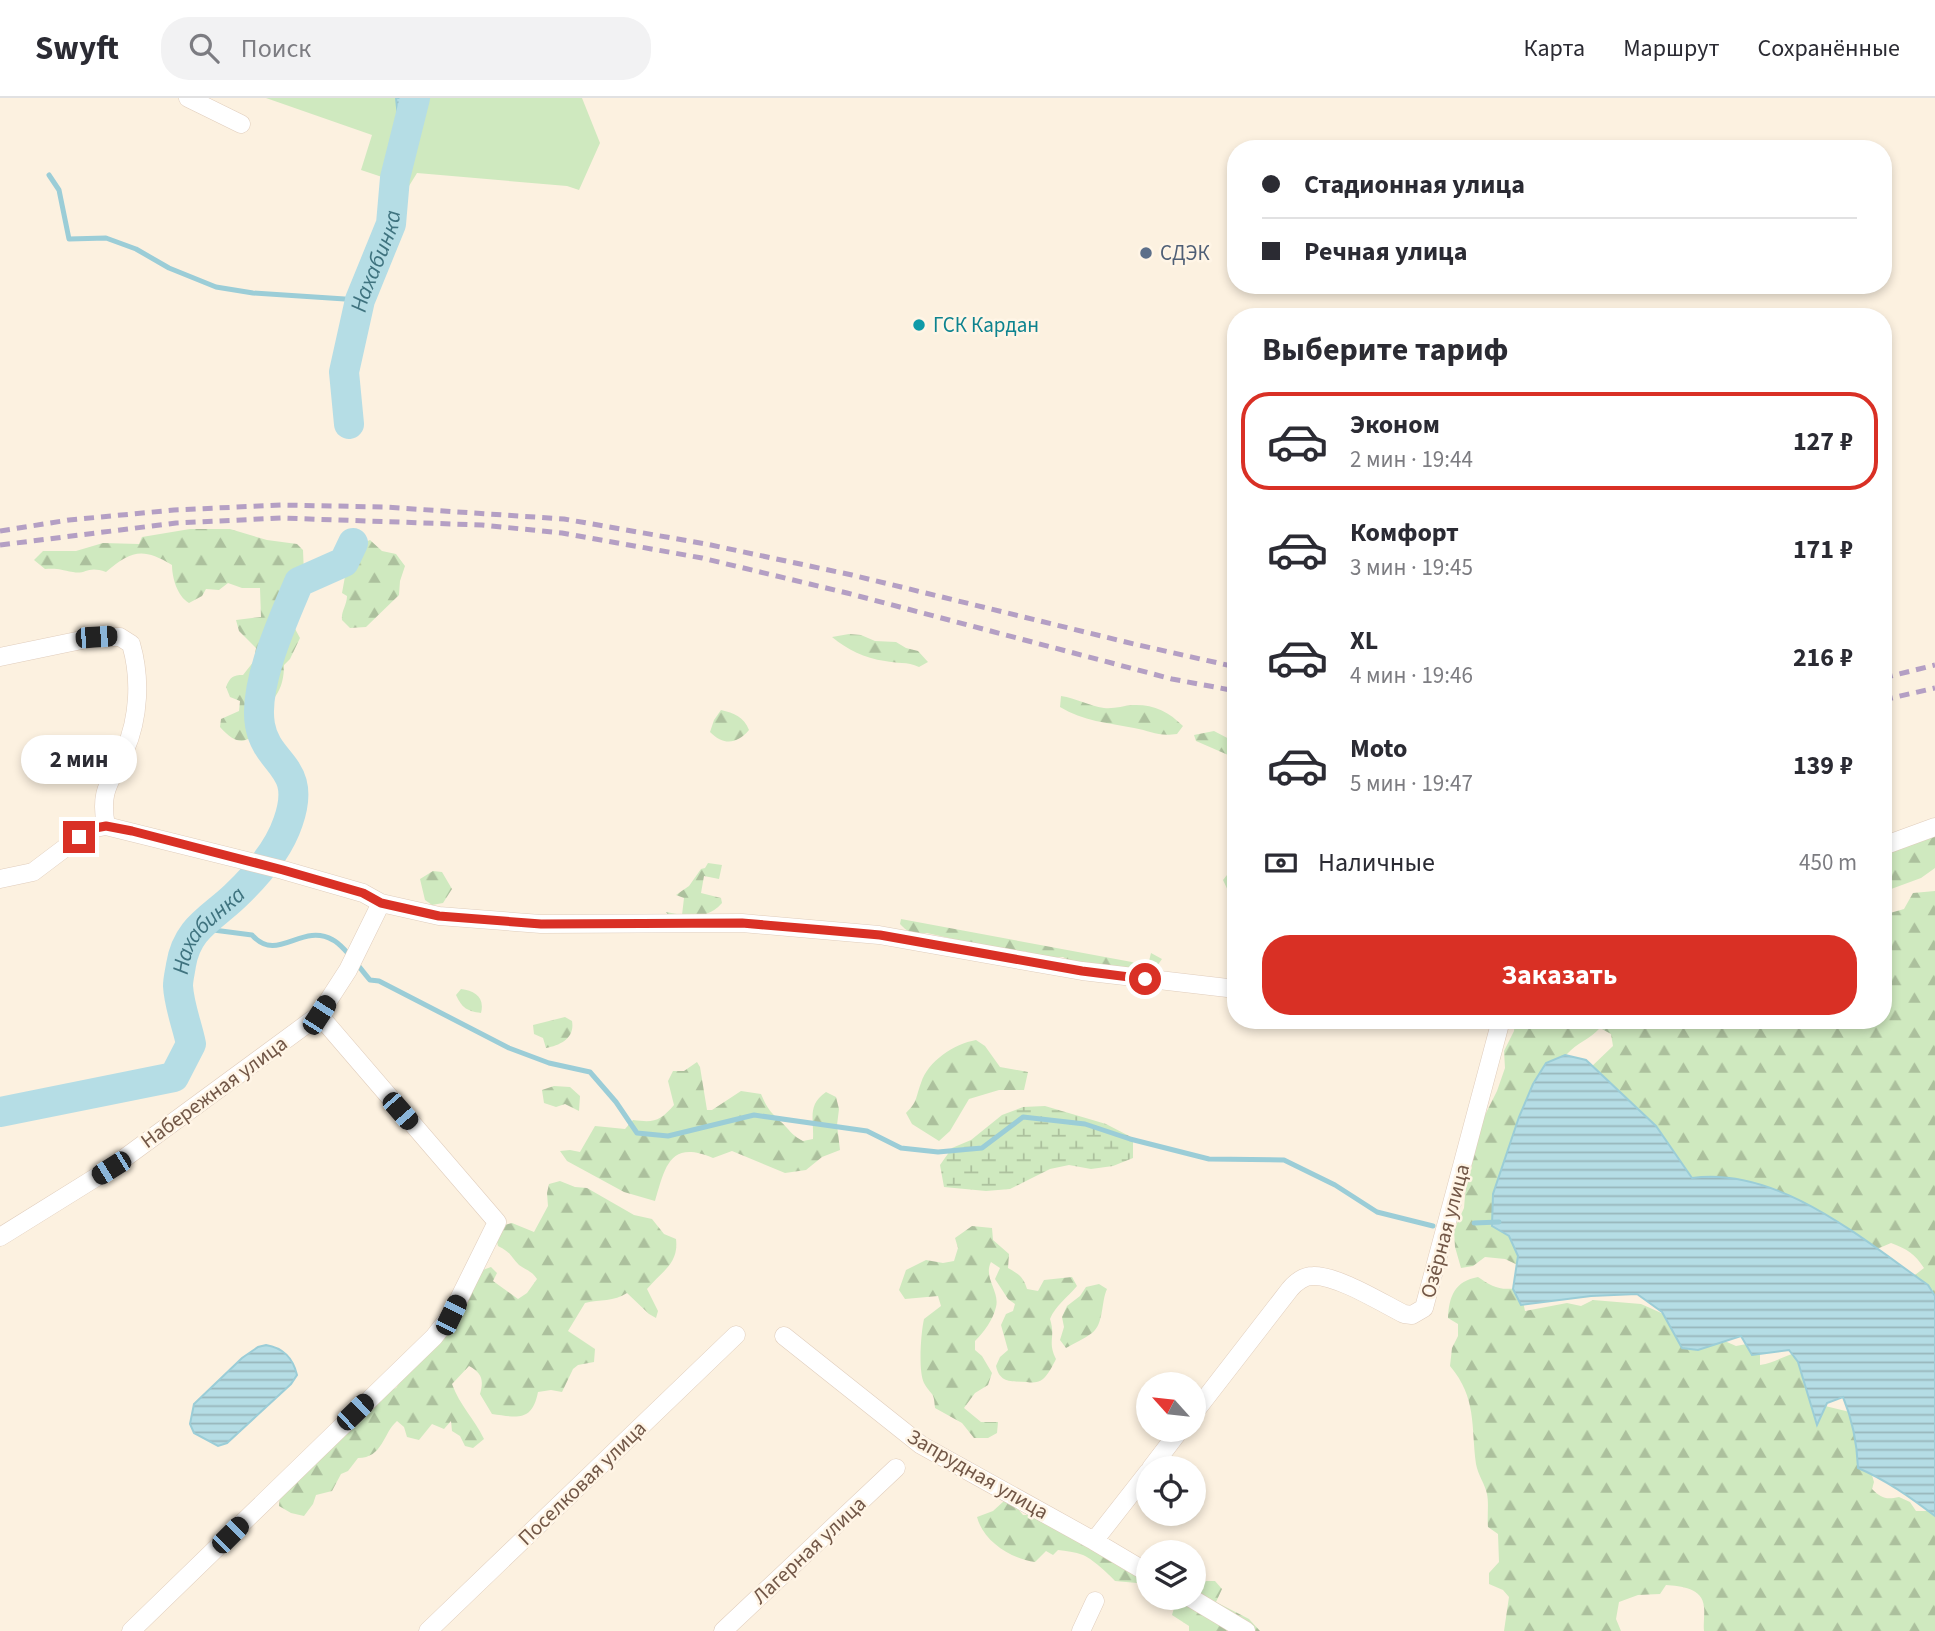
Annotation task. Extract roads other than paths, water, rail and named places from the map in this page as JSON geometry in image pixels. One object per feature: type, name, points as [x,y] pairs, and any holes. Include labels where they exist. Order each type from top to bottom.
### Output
[{"type":"street","points":[[188,98],[241,124]]},
{"type":"street","points":[[0,657],[96,637],[112,636],[127,640],[133,651],[138,683],[134,722],[125,751],[114,770],[103,800],[106,826]]},
{"type":"street","points":[[0,879],[33,872],[90,829],[106,826],[246,860],[363,893],[381,903],[439,916],[598,925],[742,923],[880,935],[1082,971],[1227,988]]},
{"type":"street","points":[[1892,843],[1935,827]]},
{"type":"street","name":"Набережная улица","points":[[0,1237],[111,1168],[319,1015],[348,970],[381,903]]},
{"type":"street","points":[[131,1631],[434,1337],[451,1315],[497,1222],[319,1015]]},
{"type":"street","name":"Озёрная улица","points":[[1206,1398],[1290,1289],[1305,1277],[1325,1278],[1352,1287],[1404,1314],[1412,1315],[1424,1308],[1500,1029]]},
{"type":"street","name":"Поселковая улица","points":[[428,1631],[736,1335]]},
{"type":"street","name":"Запрудная улица","points":[[784,1336],[921,1445],[1136,1566]]},
{"type":"street","points":[[1160,1456],[1171,1442]]},
{"type":"street","name":"Лагерная улица","points":[[723,1631],[896,1468]]},
{"type":"street","points":[[1094,1541],[1136,1487]]},
{"type":"street","points":[[1081,1631],[1095,1601]]},
{"type":"street","points":[[1206,1607],[1246,1631]]},
{"type":"water","points":[[396,98],[420,98],[401,174],[392,170],[400,137]]},
{"type":"water","points":[[1565,1055],[1586,1060],[1656,1126],[1692,1178],[1724,1177],[1756,1183],[1787,1194],[1847,1228],[1928,1285],[1935,1296],[1935,1516],[1898,1489],[1858,1468],[1854,1432],[1843,1397],[1827,1403],[1817,1425],[1798,1362],[1789,1350],[1752,1355],[1741,1336],[1698,1350],[1682,1348],[1662,1312],[1637,1294],[1591,1296],[1521,1305],[1513,1289],[1518,1256],[1509,1236],[1492,1226],[1493,1194],[1533,1084],[1546,1063]]},
{"type":"water","points":[[266,1345],[283,1351],[290,1359],[297,1375],[291,1384],[227,1443],[218,1446],[194,1433],[190,1424],[194,1404],[242,1358]]},
{"type":"waterway","name":"Нахабинка","points":[[349,424],[344,372],[360,300],[391,224],[395,178],[415,98]]},
{"type":"waterway","points":[[49,175],[59,190],[69,239],[106,238],[136,249],[169,268],[216,287],[253,293],[360,300]]},
{"type":"waterway","name":"Нахабинка","points":[[0,1112],[174,1077],[191,1044],[178,986],[184,952],[201,925],[235,896],[266,862],[284,832],[293,803],[290,777],[264,739],[260,725],[261,691],[271,653],[299,582],[344,562],[353,543]]},
{"type":"waterway","points":[[198,928],[252,935],[262,943],[271,945],[281,945],[310,936],[333,940],[348,953],[370,980],[379,981],[509,1048],[549,1063],[590,1072],[616,1102],[637,1133],[668,1136],[754,1115],[867,1131],[901,1148],[938,1152],[982,1148],[1023,1117],[1085,1124],[1130,1139],[1209,1159],[1284,1160],[1335,1185],[1377,1212],[1433,1226]]},
{"type":"waterway","points":[[1474,1223],[1499,1222]]},
{"type":"railway","points":[[0,531],[69,520],[174,510],[281,505],[384,507],[564,519],[706,544],[852,575],[1227,665]]},
{"type":"railway","points":[[0,545],[176,523],[282,518],[482,525],[562,533],[702,558],[847,593],[1172,679],[1227,689]]},
{"type":"railway","points":[[1892,676],[1935,665]]},
{"type":"railway","points":[[1892,698],[1935,688]]},
{"type":"place","name":"СДЭК","points":[[1146,253]]},
{"type":"place","name":"ГСК Кардан","points":[[919,325]]}]
